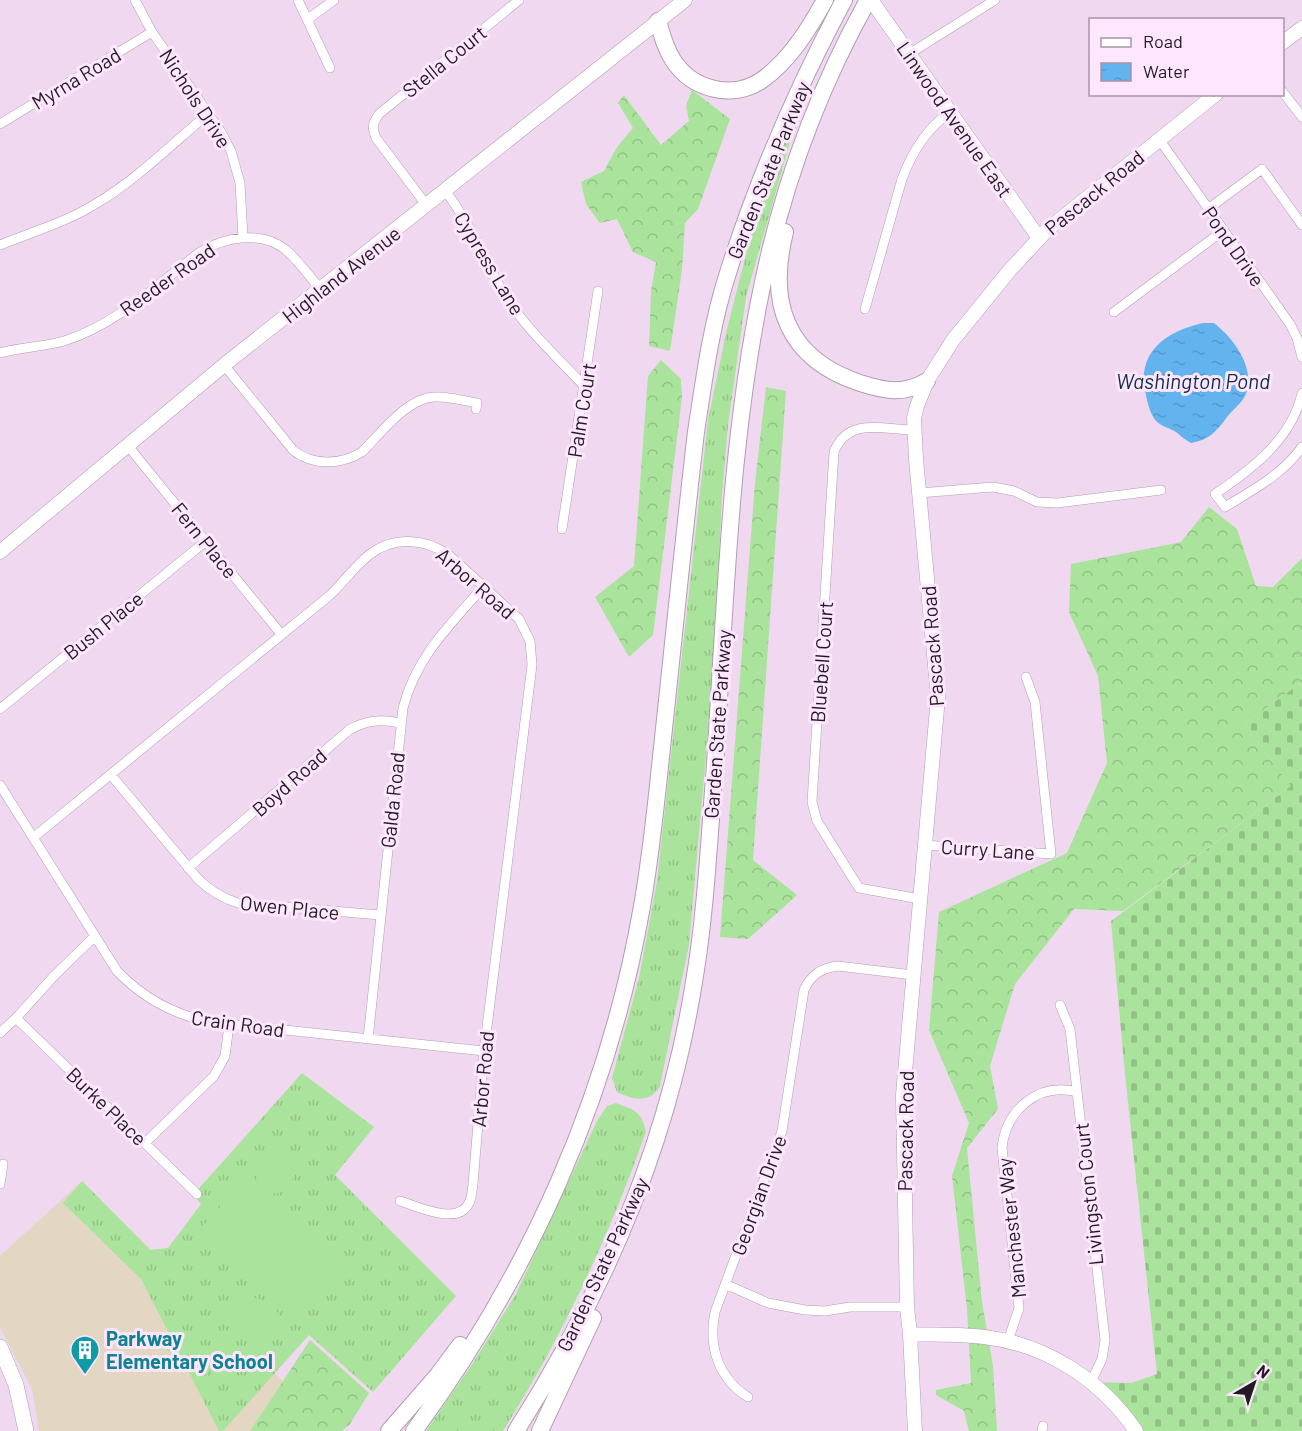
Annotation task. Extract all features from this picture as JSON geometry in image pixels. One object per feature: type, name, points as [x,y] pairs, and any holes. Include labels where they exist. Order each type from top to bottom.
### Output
[{"type":"highway","points":[[658,21],[668,51],[683,74],[705,87],[731,91],[755,84],[771,73],[805,33],[825,0]]},
{"type":"highway","name":"Garden State Parkway","points":[[414,1431],[489,1317],[535,1235],[561,1178],[595,1091],[614,1029],[636,937],[651,843],[696,432],[733,238],[781,108],[832,0]]},
{"type":"highway","name":"Garden State Parkway","points":[[727,277],[776,140],[801,84],[844,0]]},
{"type":"highway","name":"Garden State Parkway","points":[[516,1431],[581,1320],[633,1204],[655,1144],[670,1093],[693,989],[706,895],[732,515],[747,373],[757,309],[771,246],[808,127],[834,68],[869,0]]},
{"type":"highway","points":[[808,127],[781,252],[780,295],[785,320],[795,339],[811,358],[842,377],[892,392],[905,391],[927,381]]},
{"type":"highway","points":[[540,1431],[616,1268],[633,1204]]},
{"type":"highway","points":[[388,1431],[451,1358],[535,1235]]},
{"type":"main road","points":[[0,1347],[16,1385],[26,1431]]},
{"type":"street","name":"Nichols Drive","points":[[135,0],[152,32],[221,132],[237,168],[242,201],[243,238]]},
{"type":"street","points":[[298,0],[330,68]]},
{"type":"street","points":[[308,19],[334,0]]},
{"type":"street","name":"Stella Court","points":[[427,206],[376,138],[373,126],[379,114],[519,0]]},
{"type":"street","name":"Highland Avenue","points":[[0,552],[224,365],[446,192],[685,0]]},
{"type":"street","name":"Linwood Avenue East","points":[[869,0],[892,29],[1038,238]]},
{"type":"street","points":[[909,54],[995,0]]},
{"type":"street","points":[[1284,42],[1302,28]]},
{"type":"street","name":"Myrna Road","points":[[0,124],[152,32]]},
{"type":"street","points":[[1284,94],[1302,117]]},
{"type":"street","name":"Pascack Road","points":[[915,1431],[907,1307],[903,1114],[938,696],[914,430],[917,406],[927,381],[953,340],[1038,238],[1213,96]]},
{"type":"street","points":[[865,309],[910,159],[927,132],[950,112]]},
{"type":"street","points":[[0,244],[60,222],[97,204],[208,114]]},
{"type":"street","name":"Pond Drive","points":[[1159,139],[1290,324],[1302,357]]},
{"type":"street","points":[[1208,209],[1262,169],[1302,225]]},
{"type":"street","name":"Cypress Lane","points":[[446,192],[468,223],[509,302],[585,387]]},
{"type":"street","points":[[1114,312],[1224,230]]},
{"type":"street","name":"Reeder Road","points":[[0,353],[44,346],[81,334],[119,314],[207,248],[227,240],[243,238],[262,240],[285,250],[321,290]]},
{"type":"street","name":"Palm Court","points":[[562,529],[598,291]]},
{"type":"street","points":[[224,365],[293,450],[311,461],[345,460],[354,457],[409,406],[428,397],[444,397],[477,403],[476,409]]},
{"type":"street","points":[[1302,394],[1291,420],[1268,452],[1241,477],[1215,494],[1225,507],[1268,481],[1294,458],[1302,447]]},
{"type":"street","name":"Bluebell Court","points":[[914,430],[876,426],[856,430],[842,438],[834,452],[813,802],[817,821],[859,888],[920,899]]},
{"type":"street","name":"Fern Place","points":[[128,446],[281,634]]},
{"type":"street","points":[[919,493],[993,487],[1004,488],[1037,502],[1047,503],[1161,490]]},
{"type":"street","name":"Bush Place","points":[[0,709],[206,541]]},
{"type":"street","name":"Arbor Road","points":[[34,837],[329,596],[370,554],[393,543],[416,541],[440,548],[519,619],[530,641],[532,666],[483,1051],[474,1174],[469,1203],[460,1213],[449,1215],[400,1201]]},
{"type":"street","name":"Galda Road","points":[[368,1039],[400,723],[407,693],[424,657],[483,586]]},
{"type":"street","name":"Curry Lane","points":[[925,845],[1051,854],[1035,702],[1026,677]]},
{"type":"street","name":"Boyd Road","points":[[188,868],[349,730],[369,721],[400,723]]},
{"type":"street","name":"Owen Place","points":[[111,775],[188,868],[215,894],[238,903],[380,915]]},
{"type":"street","name":"Crain Road","points":[[0,785],[117,971],[141,994],[176,1013],[209,1022],[483,1051]]},
{"type":"street","points":[[0,1033],[52,977],[95,936]]},
{"type":"street","name":"Georgian Drive","points":[[748,1397],[725,1376],[714,1352],[712,1325],[782,1131],[802,998],[808,982],[821,970],[838,966],[913,975]]},
{"type":"street","name":"Livingston Court","points":[[1060,1005],[1070,1029],[1105,1340],[1102,1359],[1091,1382]]},
{"type":"street","name":"Burke Place","points":[[16,1018],[197,1194]]},
{"type":"street","points":[[145,1143],[214,1076],[225,1056],[229,1024]]},
{"type":"street","name":"Manchester Way","points":[[1008,1341],[1019,1308],[1002,1148],[1003,1137],[1013,1115],[1030,1099],[1050,1091],[1077,1092]]},
{"type":"street","points":[[0,1184],[3,1164]]},
{"type":"street","points":[[725,1284],[768,1303],[805,1311],[850,1307],[907,1307]]},
{"type":"street","points":[[910,1334],[968,1335],[1008,1341],[1053,1358],[1091,1382],[1121,1411],[1136,1431]]},
{"type":"shaded area","points":[[82,1181],[283,1381],[250,1431],[39,1431],[32,1389],[0,1328],[0,1256]]},
{"type":"green space","points":[[692,90],[730,119],[698,209],[685,223],[682,270],[670,351],[649,346],[651,291],[656,262],[633,252],[617,219],[600,223],[586,204],[581,182],[604,171],[617,147],[633,128],[618,103],[624,95],[661,145],[689,121],[686,106]]},
{"type":"green space","points":[[794,116],[800,118],[790,142],[746,297],[728,425],[722,495],[714,666],[689,945],[660,1086],[651,1096],[641,1099],[617,1092],[612,1078],[639,978],[657,881],[708,420],[726,333],[757,211]]},
{"type":"green space","points":[[661,360],[681,379],[682,397],[653,635],[629,657],[595,597],[634,566],[648,376]]},
{"type":"green space","points":[[766,387],[786,391],[753,860],[797,895],[748,939],[720,937],[755,483]]},
{"type":"green space","points":[[1209,507],[1237,529],[1256,586],[1273,587],[1302,558],[1302,682],[1244,724],[1291,786],[1123,911],[1074,909],[1015,984],[990,1066],[998,1109],[967,1148],[982,1302],[993,1366],[997,1431],[969,1431],[964,1411],[936,1395],[936,1390],[971,1383],[967,1309],[952,1176],[969,1123],[929,1030],[939,912],[1067,853],[1107,763],[1098,676],[1069,612],[1071,564],[1181,542]]},
{"type":"green space","points":[[1302,682],[1302,1431],[1136,1431],[1091,1382],[1131,1383],[1157,1374],[1111,921],[1291,786],[1244,724]]},
{"type":"green space","points":[[302,1073],[374,1127],[335,1175],[456,1296],[373,1392],[309,1335],[223,1431],[219,1431],[184,1363],[163,1347],[171,1337],[141,1279],[63,1203],[82,1181],[150,1250],[168,1248],[201,1204],[193,1195]]},
{"type":"green space","points":[[616,1103],[636,1112],[646,1132],[632,1171],[583,1286],[525,1395],[503,1431],[426,1431],[473,1363],[516,1294],[597,1121],[607,1106]]},
{"type":"green space","points":[[274,1149],[295,1169],[291,1186],[281,1192],[269,1194],[260,1189],[256,1177],[260,1165]]},
{"type":"green space","points":[[247,1179],[343,1268],[294,1321],[198,1231]]},
{"type":"green space","points":[[251,1297],[273,1306],[280,1322],[276,1331],[257,1348],[232,1326],[236,1308]]},
{"type":"green space","points":[[310,1340],[369,1393],[350,1424],[342,1431],[250,1431]]},
{"type":"water","name":"Washington Pond","points":[[1203,323],[1214,323],[1235,344],[1245,362],[1247,391],[1244,398],[1216,431],[1203,440],[1191,443],[1158,423],[1154,418],[1146,395],[1145,367],[1156,346],[1166,338]]},
{"type":"place","name":"Parkway Elementary School","points":[[85,1376]]}]
